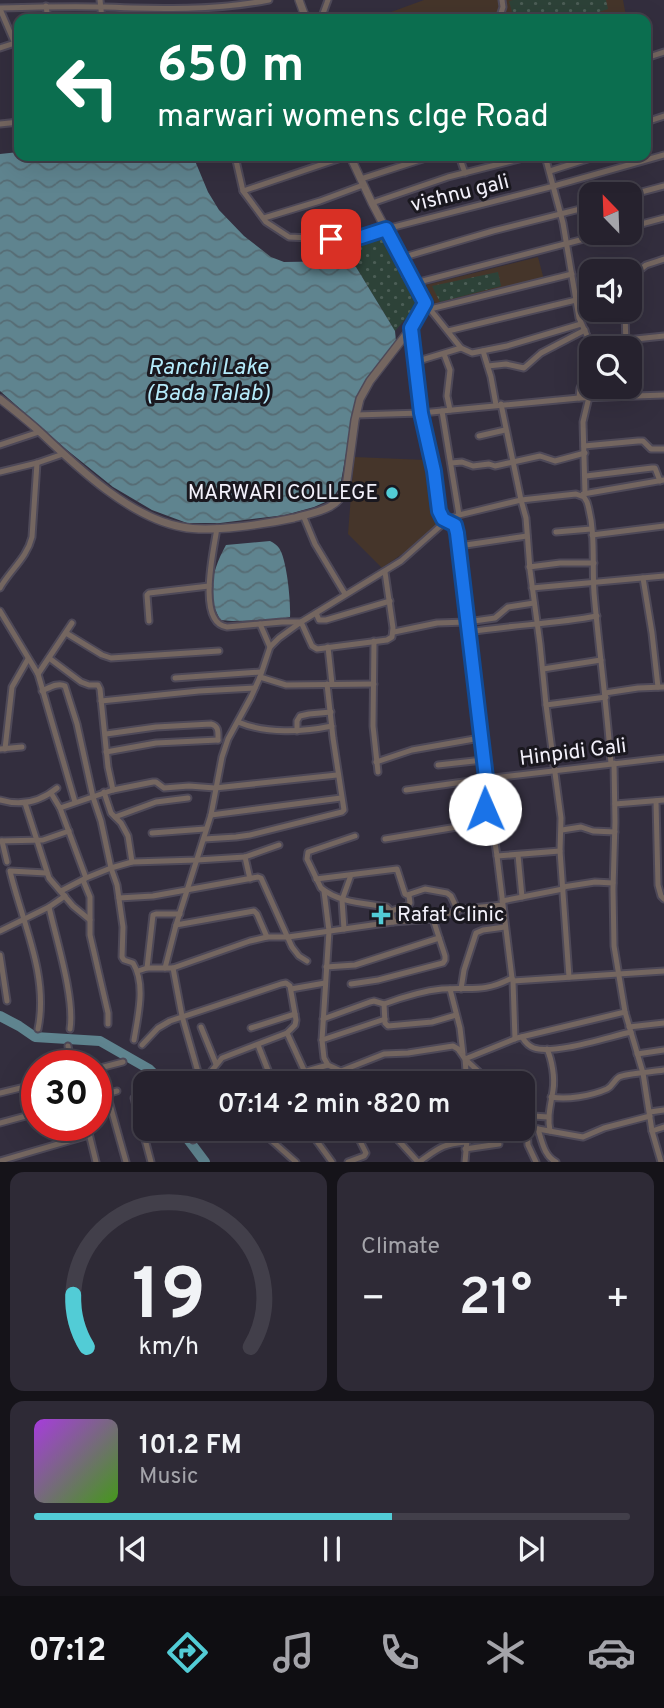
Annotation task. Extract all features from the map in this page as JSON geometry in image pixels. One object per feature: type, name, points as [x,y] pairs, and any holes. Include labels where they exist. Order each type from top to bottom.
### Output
[{"type":"street","points":[[155,0],[155,9]]},
{"type":"street","points":[[14,41],[0,8],[101,3],[173,9],[226,7],[269,0]]},
{"type":"street","points":[[46,6],[47,14]]},
{"type":"street","points":[[173,9],[173,14]]},
{"type":"street","points":[[0,31],[8,28]]},
{"type":"street","points":[[236,161],[243,191],[334,161]]},
{"type":"street","points":[[352,161],[427,306],[461,348],[472,353],[583,327]]},
{"type":"street","points":[[264,218],[320,201],[419,161]]},
{"type":"street","points":[[461,161],[465,173]]},
{"type":"street","points":[[372,203],[430,183],[512,161]]},
{"type":"street","points":[[547,161],[561,214],[576,300],[587,336]]},
{"type":"street","points":[[550,171],[581,161]]},
{"type":"street","name":"vishnu gali","points":[[243,191],[264,218],[289,237],[352,240],[554,186],[635,161]]},
{"type":"street","points":[[642,192],[664,186]]},
{"type":"street","points":[[401,258],[579,209]]},
{"type":"street","points":[[642,224],[664,218]]},
{"type":"street","points":[[415,283],[579,240]]},
{"type":"street","points":[[642,268],[664,258]]},
{"type":"street","points":[[0,398],[63,454],[124,502],[147,515],[181,527],[217,528],[274,522],[334,505],[342,496],[347,481],[358,404],[366,387],[427,306],[572,274]]},
{"type":"street","points":[[448,331],[576,300]]},
{"type":"street","points":[[488,366],[506,364],[524,368],[541,353],[583,327]]},
{"type":"street","points":[[411,328],[421,413],[434,471],[439,511],[443,519],[457,528],[485,779],[512,980],[515,1039]]},
{"type":"street","points":[[642,338],[664,336]]},
{"type":"street","points":[[415,362],[461,348]]},
{"type":"street","points":[[483,351],[526,518],[529,567],[562,830],[560,851],[569,977]]},
{"type":"street","points":[[444,354],[450,370],[447,396],[450,410]]},
{"type":"street","points":[[642,396],[664,395]]},
{"type":"street","points":[[356,415],[421,413],[579,398]]},
{"type":"street","points":[[589,399],[583,422],[586,476],[582,494],[587,502],[591,532],[601,660],[613,764],[614,936],[625,1012],[643,1073],[652,1131],[661,1162]]},
{"type":"street","points":[[442,411],[459,515]]},
{"type":"street","points":[[479,436],[505,429]]},
{"type":"street","points":[[0,445],[39,432]]},
{"type":"street","points":[[584,446],[638,441],[651,449],[664,449]]},
{"type":"street","points":[[451,463],[498,465],[540,456],[555,461],[585,453]]},
{"type":"street","points":[[0,472],[63,454]]},
{"type":"street","points":[[0,588],[30,548],[37,463]]},
{"type":"street","points":[[165,968],[211,815],[222,757],[228,739],[261,675],[270,647],[301,622],[408,556],[446,521],[459,515],[521,500],[582,494],[662,481],[655,468],[586,476]]},
{"type":"street","points":[[303,515],[315,544],[345,594]]},
{"type":"street","points":[[556,532],[664,526]]},
{"type":"street","points":[[217,528],[209,586],[213,617],[220,626],[301,622]]},
{"type":"street","points":[[459,546],[527,536]]},
{"type":"street","points":[[529,567],[594,563]]},
{"type":"street","points":[[301,622],[314,648],[390,638],[394,632],[385,572]]},
{"type":"street","points":[[532,589],[664,576]]},
{"type":"street","points":[[546,705],[638,688],[661,687],[643,578]]},
{"type":"street","points":[[149,621],[149,593],[209,586]]},
{"type":"street","points":[[316,613],[320,620],[326,620],[390,601]]},
{"type":"street","points":[[394,632],[442,622],[495,618],[508,607],[534,603]]},
{"type":"street","points":[[0,611],[38,674],[75,803]]},
{"type":"street","points":[[468,632],[597,616]]},
{"type":"street","points":[[38,674],[72,623]]},
{"type":"street","points":[[260,624],[270,647]]},
{"type":"street","points":[[66,633],[111,658],[219,651]]},
{"type":"street","points":[[374,641],[373,726],[378,772]]},
{"type":"street","points":[[204,839],[250,835],[344,810],[332,726],[328,647]]},
{"type":"street","points":[[49,658],[81,682],[98,685],[113,790]]},
{"type":"street","points":[[22,747],[2,749],[12,687],[28,659]]},
{"type":"street","points":[[543,669],[601,660]]},
{"type":"street","points":[[175,678],[261,675],[286,685],[374,684]]},
{"type":"street","points":[[42,691],[62,684],[67,689],[77,724],[119,898],[123,927],[122,957],[133,962],[138,971],[140,998],[134,1040]]},
{"type":"street","points":[[101,701],[255,688]]},
{"type":"street","points":[[297,731],[300,716],[331,712]]},
{"type":"street","points":[[238,722],[252,727],[297,731],[332,726]]},
{"type":"street","points":[[106,734],[156,727],[211,724],[218,728],[218,740]]},
{"type":"street","points":[[376,762],[412,750],[480,737]]},
{"type":"street","points":[[106,752],[156,743],[228,739]]},
{"type":"street","name":"Hinpidi Gali","points":[[406,790],[664,758]]},
{"type":"street","points":[[438,765],[483,760]]},
{"type":"street","points":[[60,808],[104,792],[156,782],[164,788],[215,788],[337,775]]},
{"type":"street","points":[[0,800],[12,804],[25,803],[57,788]]},
{"type":"street","points":[[104,792],[111,813],[128,836],[132,862]]},
{"type":"street","points":[[51,793],[69,831],[90,897],[90,935],[108,1013],[108,1024]]},
{"type":"street","points":[[115,817],[156,802],[188,798]]},
{"type":"street","points":[[211,815],[341,798]]},
{"type":"street","points":[[615,804],[664,800]]},
{"type":"street","points":[[656,801],[661,855],[659,885],[664,899]]},
{"type":"street","points":[[25,803],[46,873],[73,906],[90,920]]},
{"type":"street","points":[[385,839],[463,826],[481,814],[489,803]]},
{"type":"street","points":[[562,830],[584,827],[593,831],[615,832]]},
{"type":"street","points":[[152,833],[205,829]]},
{"type":"street","points":[[7,862],[1,841],[43,841],[69,831]]},
{"type":"street","points":[[355,836],[308,852],[307,859],[324,891],[342,900],[387,907],[391,911],[393,922]]},
{"type":"street","points":[[0,930],[49,907],[63,893],[85,879],[111,868],[132,862],[245,857],[279,845]]},
{"type":"street","points":[[497,856],[560,851]]},
{"type":"street","points":[[518,855],[522,897]]},
{"type":"street","points":[[245,857],[250,879]]},
{"type":"street","points":[[316,879],[397,869],[405,894],[410,895],[425,889],[449,893],[458,911]]},
{"type":"street","points":[[0,871],[46,873]]},
{"type":"street","points":[[10,871],[25,919],[38,976],[41,1014],[38,1029]]},
{"type":"street","points":[[344,929],[342,900],[351,876]]},
{"type":"street","points":[[119,898],[187,891],[258,877],[264,882],[295,952],[306,961]]},
{"type":"street","points":[[138,971],[147,968],[173,968],[267,937],[288,937],[433,919],[563,888],[595,882],[613,883]]},
{"type":"street","points":[[324,891],[328,931],[322,1040],[324,1058],[328,1065],[341,1071],[376,1056],[453,1046],[478,1071]]},
{"type":"street","points":[[391,911],[407,906],[410,903],[410,895]]},
{"type":"street","points":[[49,907],[70,1000],[70,1029]]},
{"type":"street","points":[[176,925],[254,911],[267,937]]},
{"type":"street","points":[[147,968],[153,915],[180,914]]},
{"type":"street","points":[[351,984],[378,980],[443,963],[445,956],[433,919]]},
{"type":"street","points":[[461,989],[476,933],[505,927]]},
{"type":"street","points":[[326,967],[355,965],[439,938]]},
{"type":"street","points":[[0,955],[7,1001]]},
{"type":"street","points":[[173,968],[182,1016],[198,1071]]},
{"type":"street","points":[[323,1018],[374,1001],[384,1004],[413,994],[450,989],[483,989],[512,980],[664,971]]},
{"type":"street","points":[[142,1045],[158,1028],[182,1016],[286,983],[291,989],[295,1025],[287,1033],[222,1058],[211,1071]]},
{"type":"street","points":[[291,989],[325,983]]},
{"type":"street","points":[[450,989],[460,1028],[466,1071]]},
{"type":"street","points":[[384,1004],[385,1023],[392,1027],[432,1022],[456,1015]]},
{"type":"street","points":[[464,1058],[522,1037],[625,1012]]},
{"type":"street","points":[[251,1028],[295,1014]]},
{"type":"street","points":[[322,1040],[385,1019]]},
{"type":"street","points":[[522,1037],[531,1047],[562,1048],[664,1023]]},
{"type":"street","points":[[201,1027],[216,1064]]},
{"type":"street","points":[[287,1033],[303,1071]]},
{"type":"street","points":[[258,1045],[268,1071]]},
{"type":"street","points":[[68,1046],[69,1050]]},
{"type":"street","points":[[547,1049],[550,1054],[553,1085],[548,1117],[550,1131]]},
{"type":"street","points":[[638,1055],[664,1050]]},
{"type":"street","points":[[112,1065],[123,1062]]},
{"type":"street","points":[[318,1071],[328,1065]]},
{"type":"street","points":[[551,1097],[573,1098],[607,1089],[618,1077],[664,1070]]},
{"type":"street","points":[[0,1093],[21,1088]]},
{"type":"street","points":[[112,1092],[117,1091]]},
{"type":"street","points":[[535,1129],[583,1137],[664,1110]]},
{"type":"street","points":[[112,1112],[126,1162]]},
{"type":"street","points":[[535,1116],[548,1117]]},
{"type":"street","points":[[0,1123],[21,1117]]},
{"type":"street","points":[[652,1131],[664,1127]]},
{"type":"street","points":[[538,1129],[547,1154],[556,1162]]},
{"type":"street","points":[[0,1161],[68,1141]]},
{"type":"street","points":[[91,1141],[96,1162]]},
{"type":"street","points":[[145,1141],[151,1162]]},
{"type":"street","points":[[272,1141],[296,1162]]},
{"type":"street","points":[[317,1141],[332,1162]]},
{"type":"street","points":[[348,1162],[366,1153],[360,1141]]},
{"type":"street","points":[[399,1141],[418,1162],[437,1148],[452,1143],[499,1144]]},
{"type":"street","points":[[465,1162],[466,1141]]},
{"type":"street","points":[[527,1141],[536,1162]]},
{"type":"shaded area","points":[[424,0],[623,0],[626,14],[386,14]]},
{"type":"shaded area","points":[[538,257],[544,280],[437,307],[426,285]]},
{"type":"shaded area","name":"MARWARI COLLEGE","points":[[354,457],[426,460],[438,527],[382,568],[348,534]]},
{"type":"green space","points":[[606,0],[608,9],[593,14],[513,14],[509,1]]},
{"type":"green space","points":[[384,235],[420,302],[395,331],[356,267],[347,261],[339,261],[341,250],[356,247]]},
{"type":"green space","points":[[498,272],[501,286],[440,302],[432,286]]},
{"type":"water","name":"Ranchi Lake (Bada Talab)","points":[[14,153],[14,161],[195,161],[219,210],[244,236],[271,257],[284,262],[347,261],[356,267],[395,331],[396,341],[367,378],[356,398],[340,487],[332,499],[285,515],[220,523],[187,523],[152,510],[113,487],[0,391],[0,154]]},
{"type":"water","points":[[270,541],[279,548],[284,561],[290,617],[277,620],[220,620],[213,602],[212,585],[217,564],[226,545]]},
{"type":"waterway","points":[[0,1016],[35,1037],[100,1041],[151,1071]]},
{"type":"waterway","points":[[189,1141],[205,1162]]},
{"type":"place","name":"MARWARI COLLEGE","points":[[392,493]]},
{"type":"place","name":"Rafat Clinic","points":[[381,915]]},
{"type":"route","points":[[331,239],[352,240],[386,229],[425,303],[411,328],[421,413],[434,471],[439,511],[443,519],[457,528],[489,803],[485,809]]}]
